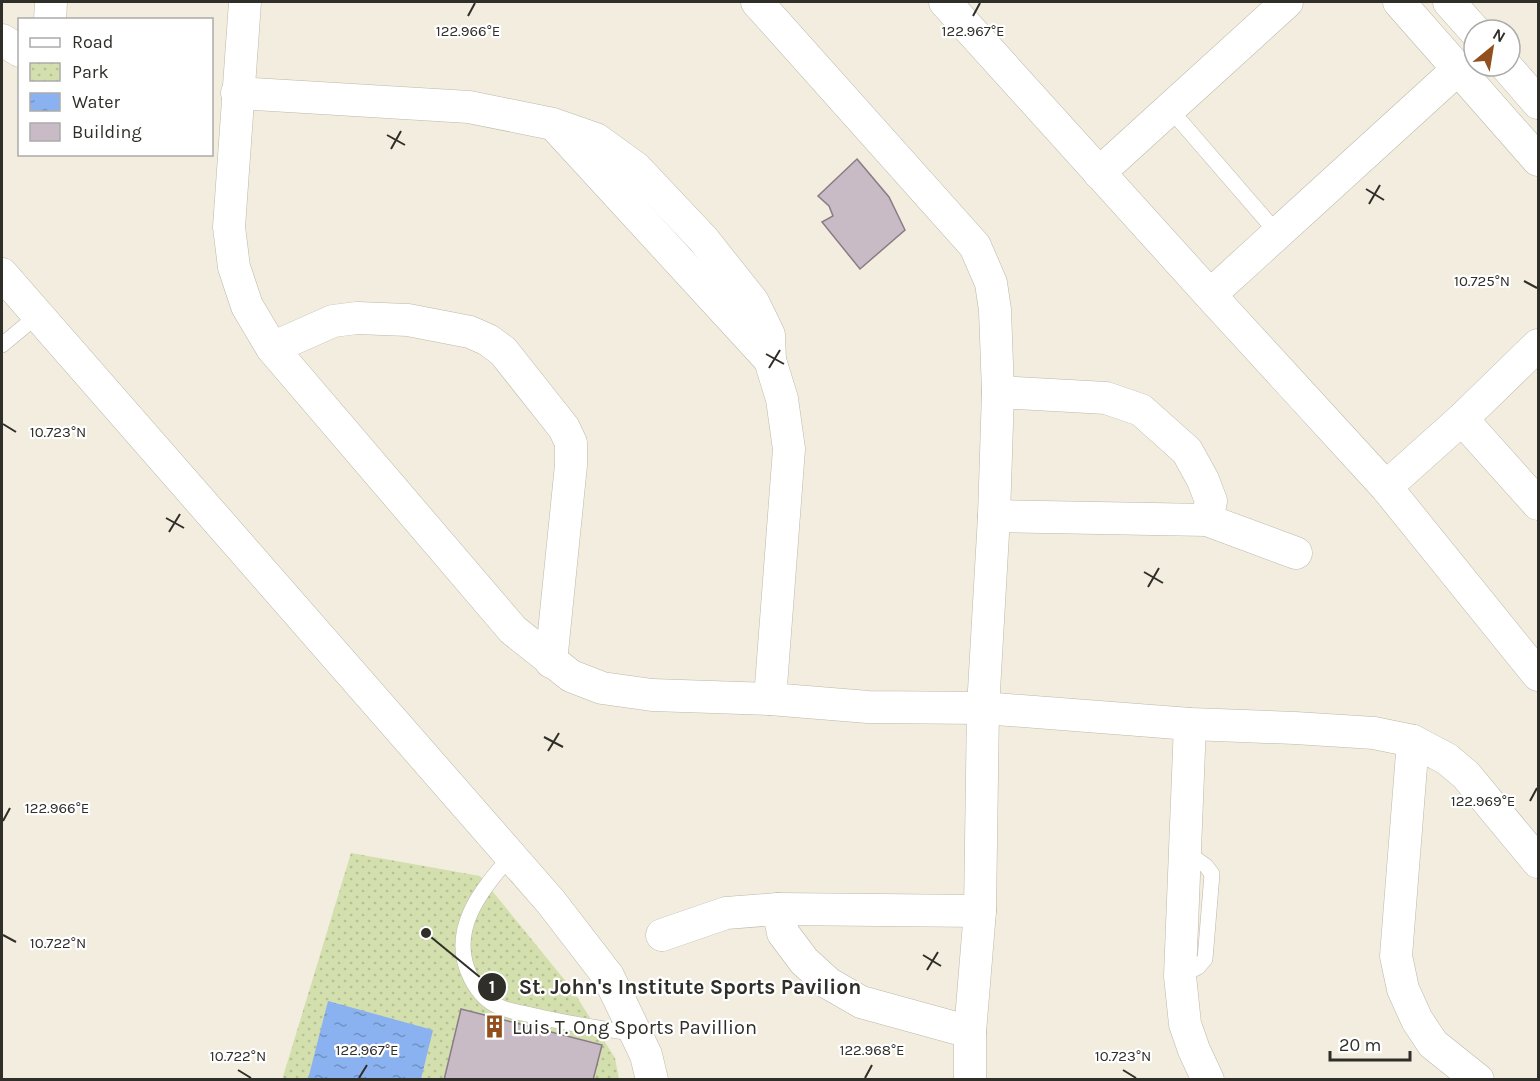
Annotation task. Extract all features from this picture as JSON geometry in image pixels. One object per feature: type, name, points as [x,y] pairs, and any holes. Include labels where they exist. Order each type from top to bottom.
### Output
[{"type":"street","points":[[50,18],[51,2]]},
{"type":"street","points":[[245,2],[229,226],[234,267],[247,306],[272,348],[513,630],[571,676],[602,688],[652,695],[770,699],[868,707],[983,708],[1190,724],[1363,732],[1413,741],[1446,759],[1466,775],[1539,862]]},
{"type":"street","points":[[757,2],[975,246],[991,283],[995,310],[998,392],[994,516],[983,708],[980,911],[970,1032],[970,1080]]},
{"type":"street","points":[[945,2],[1386,487],[1539,675]]},
{"type":"street","points":[[1099,173],[1287,2]]},
{"type":"street","points":[[1399,2],[1539,160]]},
{"type":"street","points":[[1449,2],[1463,18]]},
{"type":"street","points":[[2,40],[18,50]]},
{"type":"street","points":[[1210,296],[1458,69]]},
{"type":"street","points":[[1517,78],[1539,103]]},
{"type":"street","points":[[237,93],[469,107],[553,124],[770,360],[782,399],[789,449],[770,699]]},
{"type":"street","points":[[2,274],[551,902],[608,976],[646,1055],[652,1080]]},
{"type":"street","points":[[272,348],[333,321],[357,318],[408,320],[470,332],[488,340],[503,351],[564,428],[571,443],[571,465],[551,662]]},
{"type":"street","points":[[1386,487],[1462,419],[1539,345]]},
{"type":"street","points":[[998,392],[1107,398],[1142,410],[1187,451],[1203,480],[1211,501],[1207,520]]},
{"type":"street","points":[[1462,419],[1539,504]]},
{"type":"street","points":[[994,516],[1207,520],[1296,553]]},
{"type":"street","points":[[1190,724],[1180,976],[1185,1024],[1208,1080]]},
{"type":"street","points":[[1413,741],[1396,956],[1403,989],[1417,1020],[1433,1044],[1478,1080]]},
{"type":"street","points":[[662,935],[726,913],[778,909],[980,911]]},
{"type":"street","points":[[778,909],[783,933],[804,961],[828,983],[861,1002],[970,1032]]},
{"type":"lane","points":[[1170,109],[1278,234]]},
{"type":"lane","points":[[2,345],[38,315]]},
{"type":"lane","points":[[511,856],[492,878],[473,906],[464,933],[464,964],[477,991],[498,1007],[553,1021],[636,1035]]},
{"type":"green space","points":[[351,853],[480,876],[572,989],[615,1058],[619,1079],[282,1080]]},
{"type":"water","points":[[328,1001],[433,1030],[421,1079],[308,1079]]},
{"type":"building","points":[[857,159],[889,197],[905,230],[860,269],[822,222],[833,216],[829,206],[818,196]]},
{"type":"building","name":"Luis T. Ong Sports Pavillion","points":[[461,1009],[602,1045],[593,1080],[444,1080]]},
{"type":"place","name":"St. John's Institute Sports Pavilion","points":[[426,933]]},
{"type":"place","name":"Luis T. Ong Sports Pavillion","points":[[494,1027]]}]
